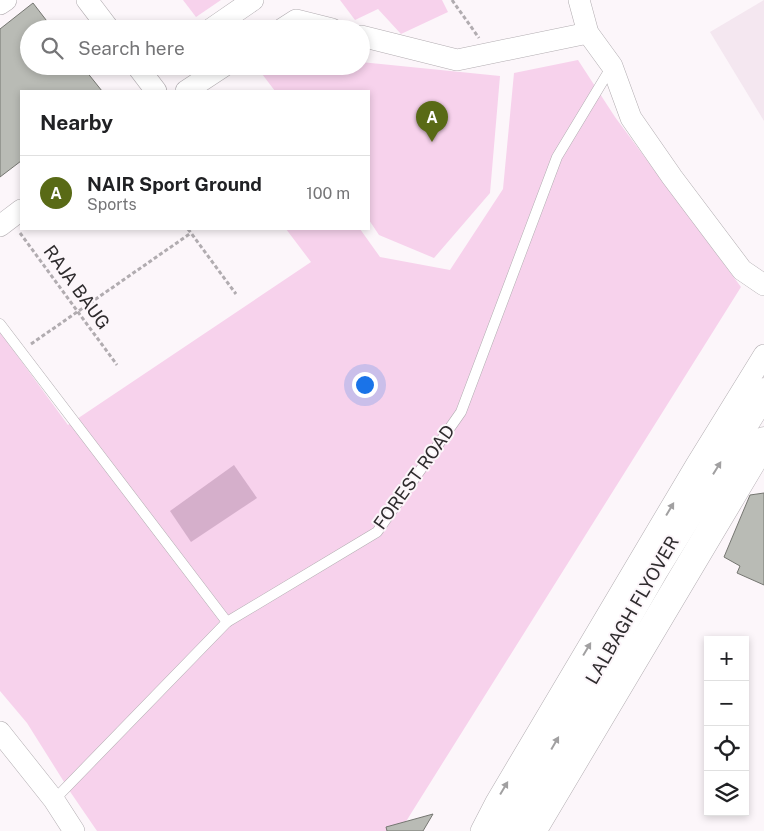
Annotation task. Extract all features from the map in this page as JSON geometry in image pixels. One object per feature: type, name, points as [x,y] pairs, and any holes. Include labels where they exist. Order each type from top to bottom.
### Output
[{"type":"highway","name":"LALBAGH FLYOVER","points":[[505,831],[653,572],[764,392]]},
{"type":"highway","name":"LALBAGH FLYOVER","points":[[532,831],[764,441]]},
{"type":"street","points":[[0,4],[6,0]]},
{"type":"street","points":[[87,0],[101,20]]},
{"type":"street","points":[[224,20],[253,0]]},
{"type":"street","points":[[580,0],[588,33],[612,66],[631,118],[672,177],[742,270],[764,285]]},
{"type":"street","points":[[370,38],[457,60],[588,33]]},
{"type":"street","points":[[188,90],[210,75]]},
{"type":"street","points":[[481,831],[496,802],[651,541],[764,355]]},
{"type":"street","points":[[541,831],[586,749],[764,462]]},
{"type":"street","points":[[0,732],[54,800],[74,831]]},
{"type":"lane","name":"FOREST ROAD","points":[[54,800],[227,622],[377,532],[461,412],[557,157],[612,66]]},
{"type":"lane","points":[[0,324],[227,622]]},
{"type":"path","points":[[452,0],[480,40]]},
{"type":"path","name":"RAJA BAUG","points":[[12,221],[117,364]]},
{"type":"path","points":[[189,230],[236,294]]},
{"type":"path","points":[[21,351],[191,233]]},
{"type":"shaded area","points":[[183,0],[221,0],[196,17]]},
{"type":"shaded area","points":[[340,0],[442,0],[448,12],[401,34],[378,9],[355,20]]},
{"type":"shaded area","points":[[764,0],[764,121],[710,32]]},
{"type":"shaded area","points":[[578,60],[615,117],[741,287],[400,831],[97,831],[27,723],[0,691],[0,332],[68,425],[311,262],[287,230],[361,230],[380,257],[450,270],[503,189],[514,73]]},
{"type":"shaded area","points":[[370,63],[500,76],[490,193],[434,258],[379,235],[370,222],[370,90],[274,90],[263,75],[370,75]]},
{"type":"shaded area","points":[[234,465],[257,498],[191,542],[170,511]]},
{"type":"building","points":[[33,3],[46,20],[20,20],[20,75],[89,75],[101,90],[20,90],[20,162],[0,177],[0,29]]},
{"type":"building","points":[[764,493],[764,585],[737,573],[740,566],[724,557],[750,495]]},
{"type":"building","points":[[433,814],[423,831],[387,831],[386,827]]},
{"type":"place","name":"NAIR Sport Ground","points":[[432,142]]}]
